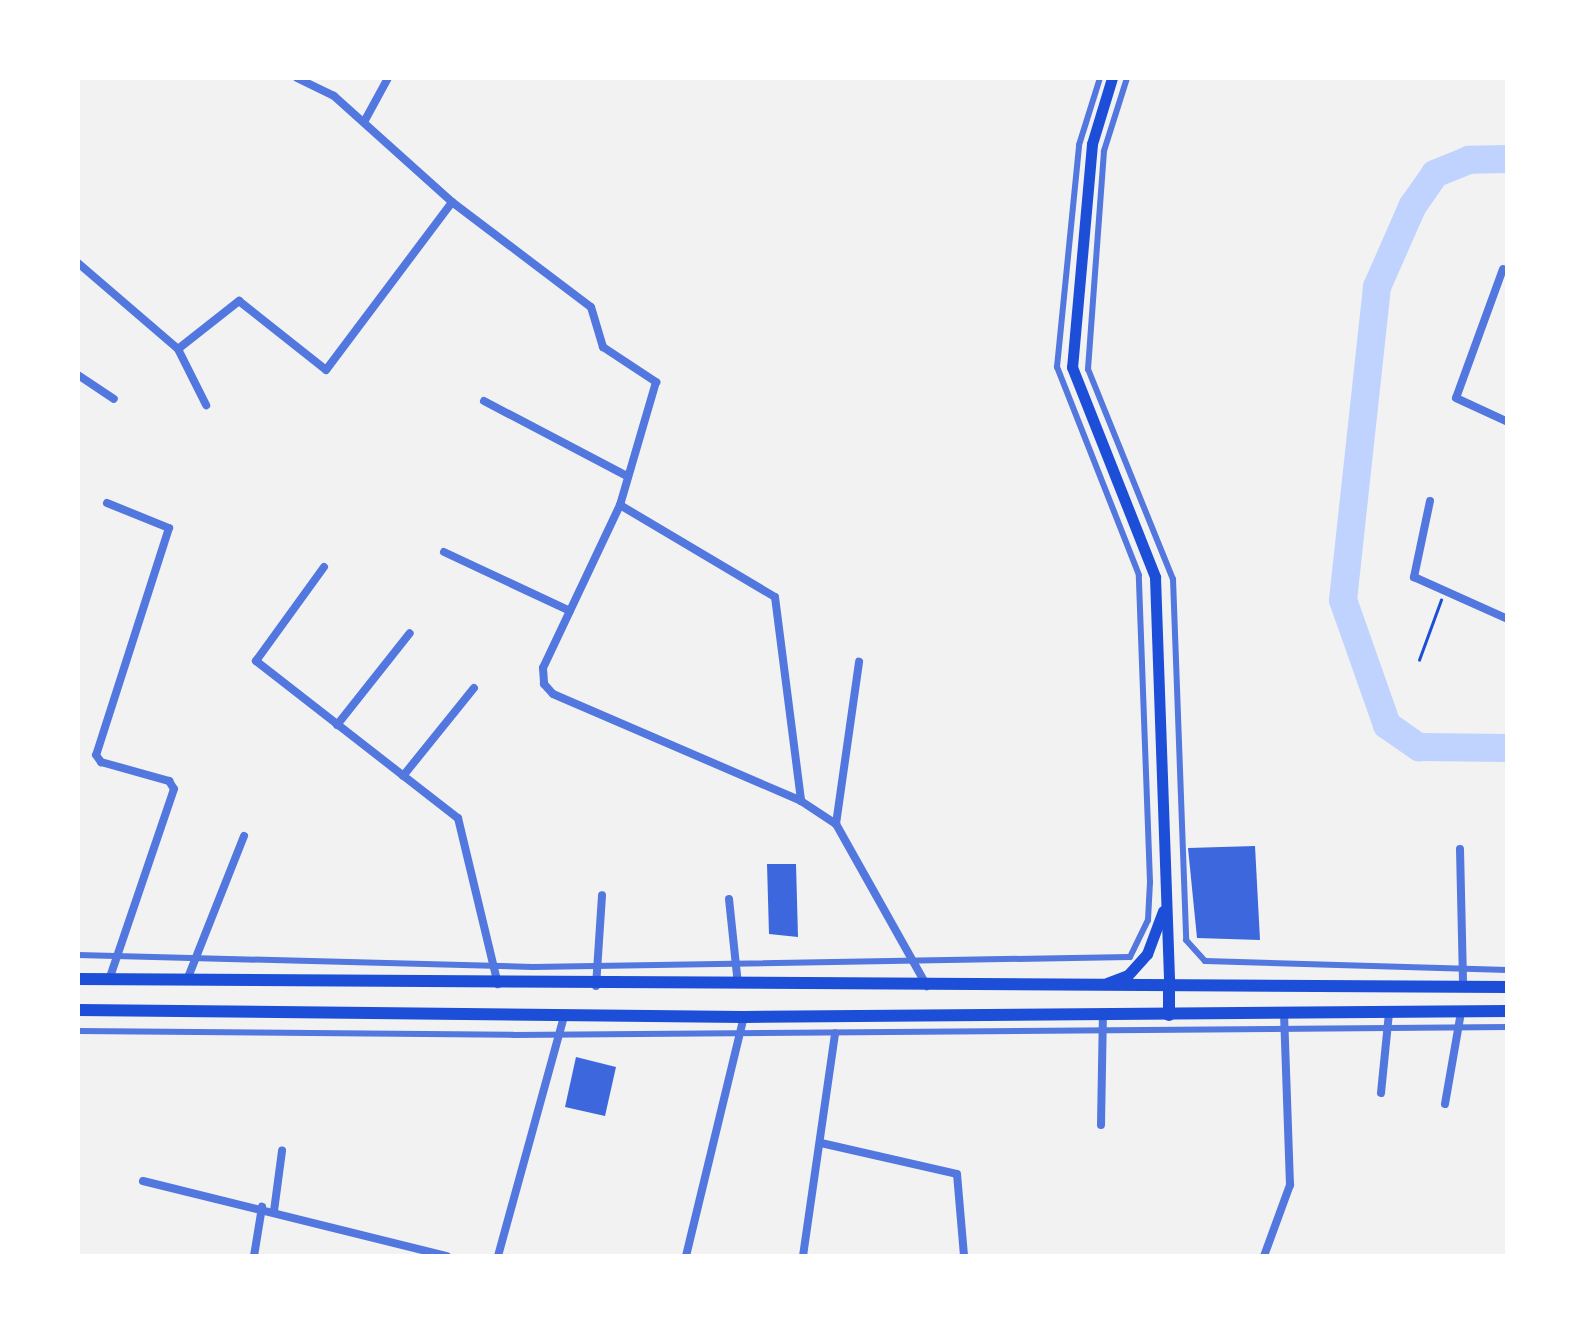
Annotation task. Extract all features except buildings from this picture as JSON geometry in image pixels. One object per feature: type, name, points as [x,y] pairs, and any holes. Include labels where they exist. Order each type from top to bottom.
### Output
[{"type":"main road","points":[[1112,78],[1092,144],[1072,367],[1155,577],[1169,1015]]},
{"type":"main road","points":[[1102,984],[1128,974],[1148,954],[1166,902]]},
{"type":"main road","points":[[78,980],[596,987],[1508,987]]},
{"type":"main road","points":[[283,981],[275,997],[286,1012]]},
{"type":"main road","points":[[78,1010],[744,1018],[1508,1011]]},
{"type":"street","points":[[297,78],[334,96],[452,202],[591,306],[604,347],[656,382],[625,474],[620,505],[543,668],[553,694],[801,801],[836,824],[927,986]]},
{"type":"street","points":[[364,122],[388,78]]},
{"type":"street","points":[[78,955],[493,966],[1126,959],[1141,942],[1148,920],[1139,575],[1057,368],[1079,145],[1100,78]]},
{"type":"street","points":[[1128,78],[1104,151],[1088,369],[1173,579],[1186,940],[1205,961],[1508,970]]},
{"type":"street","points":[[178,349],[239,301],[326,370],[452,202]]},
{"type":"street","points":[[78,263],[178,349],[206,405]]},
{"type":"street","points":[[1503,269],[1456,398],[1508,422]]},
{"type":"street","points":[[78,375],[114,399]]},
{"type":"street","points":[[484,401],[625,474]]},
{"type":"street","points":[[1430,500],[1414,578],[1508,618]]},
{"type":"street","points":[[107,503],[169,528],[96,755],[101,762],[169,781],[174,789],[109,980]]},
{"type":"street","points":[[620,505],[775,597],[801,801]]},
{"type":"street","points":[[444,552],[570,610]]},
{"type":"street","points":[[324,566],[258,653],[262,665],[458,818],[498,984]]},
{"type":"street","points":[[337,725],[410,633]]},
{"type":"street","points":[[836,824],[858,662]]},
{"type":"street","points":[[403,776],[474,688]]},
{"type":"street","points":[[187,980],[244,836]]},
{"type":"street","points":[[1460,849],[1464,986]]},
{"type":"street","points":[[596,987],[602,896]]},
{"type":"street","points":[[730,899],[738,986]]},
{"type":"street","points":[[1445,1104],[1461,1012]]},
{"type":"street","points":[[1380,1094],[1389,1013]]},
{"type":"street","points":[[1101,1125],[1103,1014]]},
{"type":"street","points":[[1264,1256],[1290,1185],[1284,1014]]},
{"type":"street","points":[[498,1256],[564,1016]]},
{"type":"street","points":[[686,1256],[744,1018]]},
{"type":"street","points":[[78,1031],[559,1035],[1508,1026]]},
{"type":"street","points":[[802,1256],[834,1034]]},
{"type":"street","points":[[821,1143],[957,1174],[964,1256]]},
{"type":"street","points":[[274,1211],[282,1150]]},
{"type":"street","points":[[143,1181],[262,1207],[448,1256]]},
{"type":"street","points":[[254,1256],[262,1207]]},
{"type":"path","points":[[1419,660],[1444,594]]},
{"type":"waterway","points":[[1508,159],[1469,160],[1435,174],[1413,205],[1377,287],[1343,600],[1387,725],[1419,747],[1508,748]]}]
